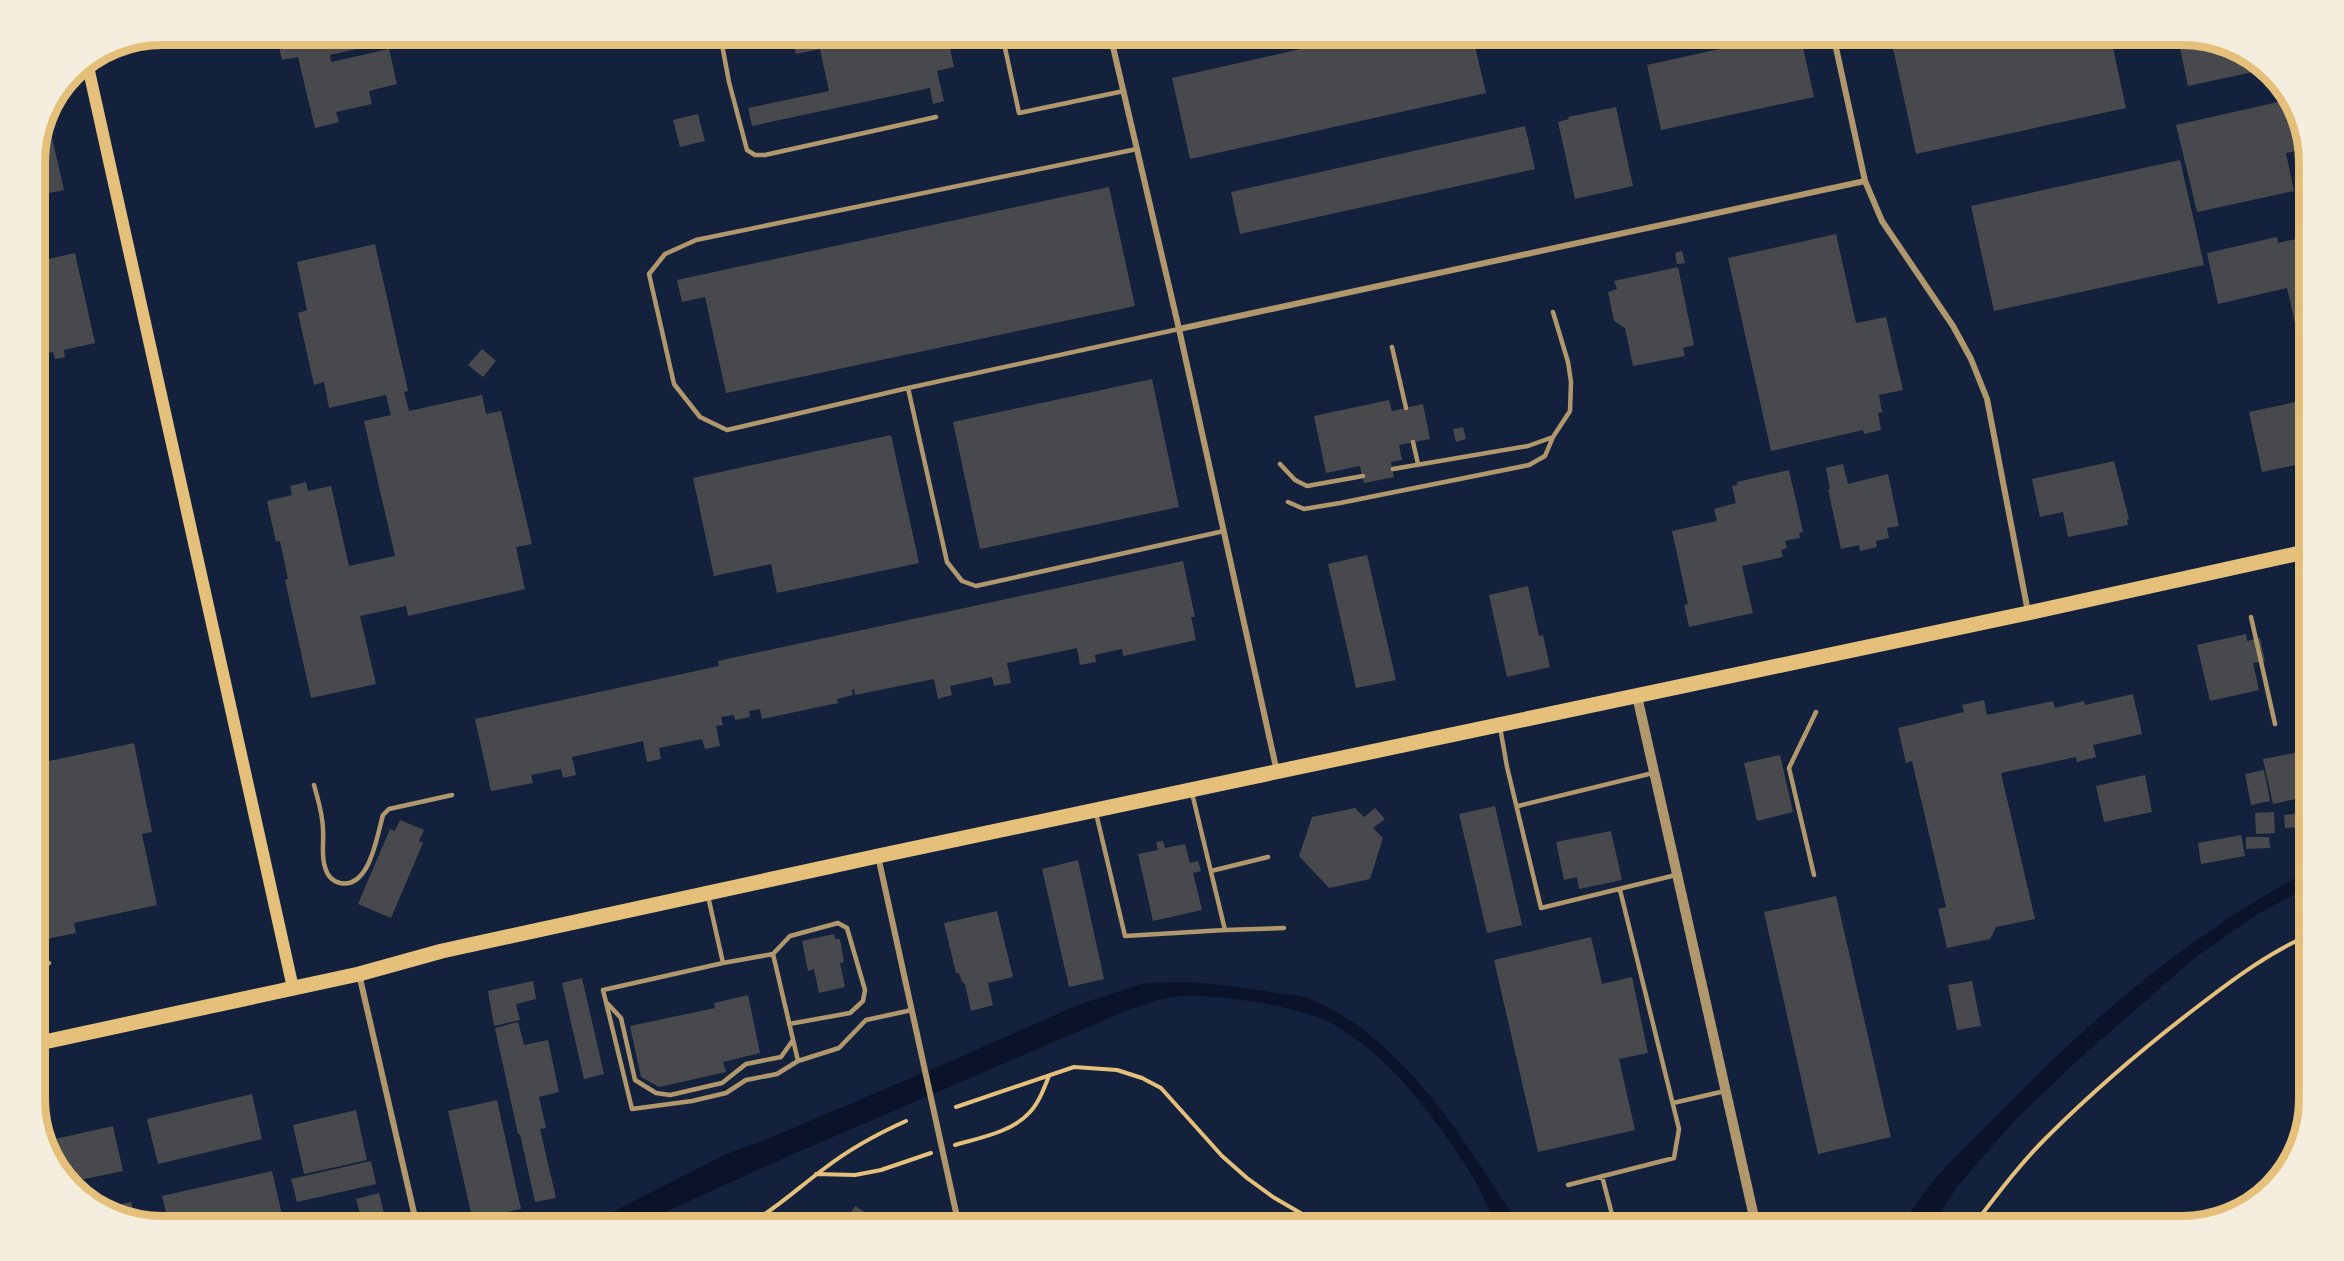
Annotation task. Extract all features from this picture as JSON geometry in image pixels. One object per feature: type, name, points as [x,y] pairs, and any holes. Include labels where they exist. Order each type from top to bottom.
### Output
[{"type":"main road","points":[[89,71],[293,988]]},
{"type":"main road","points":[[45,1042],[359,974],[442,951],[878,856],[2028,613],[2299,553]]},
{"type":"street","points":[[1113,45],[1179,329],[1277,773]]},
{"type":"street","points":[[1835,45],[1865,181],[1882,221],[1953,326],[1971,359],[1987,399],[2028,613]]},
{"type":"street","points":[[1179,329],[1865,181]]},
{"type":"street","points":[[1637,696],[1754,1216]]},
{"type":"street","points":[[878,856],[957,1216]]},
{"type":"street","points":[[359,974],[414,1216]]},
{"type":"lane","points":[[722,45],[747,150],[755,155],[765,155],[936,117]]},
{"type":"lane","points":[[1004,45],[1019,113],[1124,92]]},
{"type":"lane","points":[[1137,149],[696,240],[665,254],[649,274],[674,384],[700,417],[727,430],[1179,329]]},
{"type":"lane","points":[[1288,502],[1304,509],[1340,503],[1529,465],[1545,456],[1553,437],[1570,411],[1571,382],[1568,362],[1553,312]]},
{"type":"lane","points":[[1392,347],[1406,408]]},
{"type":"lane","points":[[908,388],[946,562],[962,581],[976,586],[1224,531]]},
{"type":"lane","points":[[1393,469],[1528,446],[1553,437]]},
{"type":"lane","points":[[1413,442],[1418,464]]},
{"type":"lane","points":[[1280,464],[1296,480],[1307,486],[1363,476]]},
{"type":"lane","points":[[2251,616],[2275,724]]},
{"type":"lane","points":[[1814,875],[1790,768],[1816,712]]},
{"type":"lane","points":[[1499,724],[1540,908],[1676,875]]},
{"type":"lane","points":[[1518,806],[1653,773]]},
{"type":"lane","points":[[314,785],[323,828],[323,862],[330,879],[340,883],[354,881],[366,870],[383,814],[389,809],[452,795]]},
{"type":"lane","points":[[1191,790],[1225,930]]},
{"type":"lane","points":[[1096,810],[1125,936],[1284,928]]},
{"type":"lane","points":[[1211,872],[1268,857]]},
{"type":"lane","points":[[1568,1185],[1674,1158],[1679,1129],[1620,890]]},
{"type":"lane","points":[[708,893],[723,963]]},
{"type":"lane","points":[[789,1024],[850,1013],[863,1001],[865,990],[847,928],[838,923],[790,936],[773,954],[603,990],[632,1109],[692,1101],[726,1093],[746,1080],[777,1074],[798,1061],[839,1048],[866,1020],[912,1010]]},
{"type":"lane","points":[[773,954],[798,1061]]},
{"type":"lane","points":[[45,961],[49,963]]},
{"type":"lane","points":[[606,1002],[621,1018],[634,1080],[656,1093],[670,1095],[722,1083],[746,1064],[781,1057],[793,1040]]},
{"type":"lane","points":[[1673,1103],[1725,1090]]},
{"type":"lane","points":[[1602,1176],[1612,1216]]},
{"type":"path","points":[[1981,1216],[2044,1139],[2111,1077],[2241,974],[2299,941]]},
{"type":"path","points":[[956,1107],[1074,1067],[1125,1072],[1161,1088],[1222,1156],[1273,1197],[1306,1216]]},
{"type":"path","points":[[816,1174],[855,1175],[881,1170],[1012,1126],[1029,1114],[1050,1075]]},
{"type":"path","points":[[764,1216],[816,1174],[863,1141],[906,1121]]},
{"type":"water","points":[[2299,876],[2299,892],[2255,916],[2197,956],[2079,1059],[2014,1121],[1957,1187],[1938,1216],[1907,1216],[1929,1186],[1957,1156],[2074,1040],[2186,947],[2267,894]]},
{"type":"water","points":[[1189,982],[1297,996],[1310,999],[1344,1017],[1375,1039],[1404,1066],[1430,1096],[1478,1161],[1514,1216],[1492,1216],[1468,1169],[1429,1113],[1392,1070],[1349,1034],[1333,1024],[1300,1011],[1255,1002],[1189,996],[1168,998],[1133,1008],[798,1152],[656,1216],[605,1216],[724,1155],[951,1061],[1080,1004],[1144,983]]},
{"type":"building","points":[[279,45],[374,45],[330,55],[331,62],[389,49],[397,84],[369,91],[372,104],[336,112],[339,122],[315,128],[298,57],[282,60]]},
{"type":"building","points":[[794,45],[949,45],[954,67],[937,71],[944,101],[933,104],[930,88],[752,126],[748,108],[829,91],[820,49],[796,54]]},
{"type":"building","points":[[1318,45],[1475,45],[1486,93],[1190,159],[1172,78]]},
{"type":"building","points":[[1738,45],[1802,45],[1814,97],[1661,130],[1647,65]]},
{"type":"building","points":[[1906,45],[2112,45],[2126,108],[1916,154],[1893,48]]},
{"type":"building","points":[[2179,45],[2197,46],[2227,54],[2256,71],[2188,86]]},
{"type":"building","points":[[2282,101],[2293,124],[2297,139],[2299,151],[2286,153],[2294,191],[2197,212],[2176,125]]},
{"type":"building","points":[[1616,107],[1633,186],[1575,199],[1558,122],[1569,119],[1568,117]]},
{"type":"building","points":[[698,114],[705,141],[680,147],[673,120]]},
{"type":"building","points":[[1525,126],[1535,169],[1240,234],[1231,192]]},
{"type":"building","points":[[50,129],[64,190],[45,194],[45,154]]},
{"type":"building","points":[[2180,160],[2204,265],[1994,311],[1971,206]]},
{"type":"building","points":[[1109,187],[1135,306],[726,393],[705,297],[682,302],[677,280]]},
{"type":"building","points":[[1836,234],[1856,323],[1886,317],[1903,390],[1879,395],[1882,412],[1878,413],[1881,430],[1864,434],[1863,430],[1771,451],[1728,258]]},
{"type":"building","points":[[2277,237],[2278,243],[2299,238],[2299,341],[2287,288],[2218,304],[2207,253]]},
{"type":"building","points":[[375,244],[408,391],[404,392],[409,411],[482,395],[486,414],[501,411],[532,544],[516,547],[525,589],[408,616],[406,606],[360,616],[376,684],[311,698],[285,580],[288,579],[280,541],[276,542],[267,501],[292,495],[290,486],[306,482],[308,491],[331,486],[349,566],[395,556],[364,421],[391,415],[386,395],[329,408],[324,382],[314,385],[298,313],[307,310],[297,262]]},
{"type":"building","points":[[1682,251],[1685,263],[1677,264],[1675,253]]},
{"type":"building","points":[[75,253],[95,343],[64,350],[65,357],[55,359],[53,352],[45,354],[45,260]]},
{"type":"building","points":[[1678,267],[1694,345],[1683,348],[1685,356],[1633,366],[1625,328],[1614,321],[1608,292],[1617,289],[1614,281]]},
{"type":"building","points":[[482,349],[496,361],[483,377],[468,365]]},
{"type":"building","points":[[1152,379],[1179,507],[980,549],[953,422]]},
{"type":"building","points":[[1389,400],[1392,411],[1423,404],[1430,439],[1399,445],[1402,460],[1391,462],[1394,477],[1364,483],[1360,466],[1326,473],[1314,416]]},
{"type":"building","points":[[2299,401],[2299,464],[2262,472],[2249,412]]},
{"type":"building","points":[[1463,427],[1466,439],[1456,442],[1453,429]]},
{"type":"building","points":[[891,435],[919,563],[777,593],[771,564],[714,576],[693,478]]},
{"type":"building","points":[[2114,461],[2129,519],[2127,520],[2128,525],[2068,537],[2063,512],[2040,517],[2032,479]]},
{"type":"building","points":[[1843,464],[1848,484],[1888,474],[1899,526],[1887,528],[1889,538],[1876,541],[1877,547],[1860,551],[1859,545],[1841,549],[1828,489],[1830,489],[1826,468]]},
{"type":"building","points":[[1789,470],[1803,532],[1799,533],[1800,538],[1785,541],[1787,548],[1781,550],[1783,557],[1742,566],[1753,613],[1689,627],[1684,605],[1688,604],[1672,531],[1717,521],[1714,509],[1736,503],[1732,486],[1737,485],[1737,482]]},
{"type":"building","points":[[1367,555],[1396,680],[1356,688],[1328,564]]},
{"type":"building","points":[[1183,561],[1195,617],[1191,617],[1196,640],[1123,656],[1122,649],[1095,655],[1096,662],[1080,665],[1077,648],[1007,663],[1011,683],[994,686],[992,677],[950,686],[952,695],[938,699],[934,679],[855,695],[854,689],[852,690],[853,695],[837,699],[838,703],[762,719],[760,709],[749,711],[750,717],[735,720],[734,715],[721,717],[723,725],[716,726],[720,746],[705,749],[702,739],[659,748],[661,759],[647,762],[643,741],[572,757],[576,775],[563,778],[561,769],[531,775],[533,783],[491,791],[475,719],[719,666],[718,661]]},
{"type":"building","points":[[1528,586],[1539,636],[1543,635],[1550,667],[1507,677],[1489,595]]},
{"type":"building","points":[[2246,634],[2247,641],[2260,638],[2265,661],[2253,663],[2259,690],[2210,701],[2197,645]]},
{"type":"building","points":[[2133,694],[2142,734],[2093,745],[2096,757],[2077,762],[2076,757],[2001,773],[2035,919],[1996,927],[1990,939],[1947,948],[1938,909],[1946,907],[1912,761],[1906,763],[1898,728],[1964,712],[1962,705],[1984,700],[1987,715],[2053,701],[2055,708],[2084,701],[2085,705]]},
{"type":"building","points":[[134,743],[152,832],[142,834],[157,905],[74,923],[76,933],[45,939],[45,762]]},
{"type":"building","points":[[2299,752],[2299,798],[2273,804],[2263,759]]},
{"type":"building","points":[[1780,755],[1793,812],[1757,821],[1744,763]]},
{"type":"building","points":[[2264,770],[2270,801],[2251,805],[2245,774]]},
{"type":"building","points":[[2145,775],[2152,812],[2104,822],[2096,786]]},
{"type":"building","points":[[1495,806],[1522,925],[1487,933],[1459,814]]},
{"type":"building","points":[[1355,808],[1364,817],[1375,808],[1385,819],[1373,828],[1383,838],[1370,879],[1329,888],[1299,856],[1312,817]]},
{"type":"building","points":[[2274,812],[2275,833],[2256,834],[2255,813]]},
{"type":"building","points":[[2299,814],[2299,827],[2285,828],[2284,815]]},
{"type":"building","points":[[400,820],[424,830],[419,841],[423,843],[391,918],[358,904],[390,829],[395,831]]},
{"type":"building","points":[[1611,831],[1622,880],[1579,889],[1577,877],[1564,880],[1556,842]]},
{"type":"building","points":[[2241,835],[2245,856],[2201,864],[2198,843]]},
{"type":"building","points":[[2246,837],[2269,837],[2270,848],[2246,849]]},
{"type":"building","points":[[1163,841],[1165,848],[1185,844],[1190,863],[1198,861],[1201,871],[1193,873],[1202,910],[1153,921],[1138,854],[1158,850],[1156,842]]},
{"type":"building","points":[[1078,860],[1104,979],[1069,987],[1042,869]]},
{"type":"building","points":[[1836,896],[1891,1137],[1818,1154],[1764,912]]},
{"type":"building","points":[[997,911],[1013,977],[988,983],[993,1005],[971,1011],[965,984],[959,973],[956,973],[944,923]]},
{"type":"building","points":[[834,934],[835,939],[840,939],[844,962],[840,963],[845,987],[819,993],[814,969],[808,971],[802,941]]},
{"type":"building","points":[[1591,937],[1602,984],[1632,977],[1648,1053],[1619,1059],[1635,1130],[1538,1152],[1494,960]]},
{"type":"building","points":[[582,978],[604,1074],[584,1079],[562,983]]},
{"type":"building","points":[[533,981],[536,999],[516,1004],[520,1020],[494,1026],[488,991]]},
{"type":"building","points":[[1972,981],[1981,1026],[1957,1030],[1948,985]]},
{"type":"building","points":[[748,995],[760,1053],[723,1062],[726,1072],[659,1087],[641,1077],[630,1026],[715,1008],[714,1003]]},
{"type":"building","points":[[518,1022],[524,1045],[548,1040],[559,1092],[539,1097],[546,1128],[540,1129],[556,1198],[535,1202],[495,1028]]},
{"type":"building","points":[[252,1094],[262,1139],[158,1164],[147,1119]]},
{"type":"building","points":[[497,1100],[521,1209],[497,1214],[498,1216],[472,1216],[448,1111]]},
{"type":"building","points":[[356,1110],[367,1160],[304,1174],[293,1125]]},
{"type":"building","points":[[113,1126],[123,1171],[78,1180],[65,1164],[52,1140]]},
{"type":"building","points":[[371,1161],[376,1184],[297,1202],[291,1179]]},
{"type":"building","points":[[272,1171],[282,1215],[167,1216],[162,1196]]},
{"type":"building","points":[[379,1193],[385,1216],[360,1216],[356,1199]]},
{"type":"building","points":[[131,1202],[134,1213],[124,1210],[114,1206]]},
{"type":"building","points":[[855,1206],[871,1216],[849,1216]]}]
